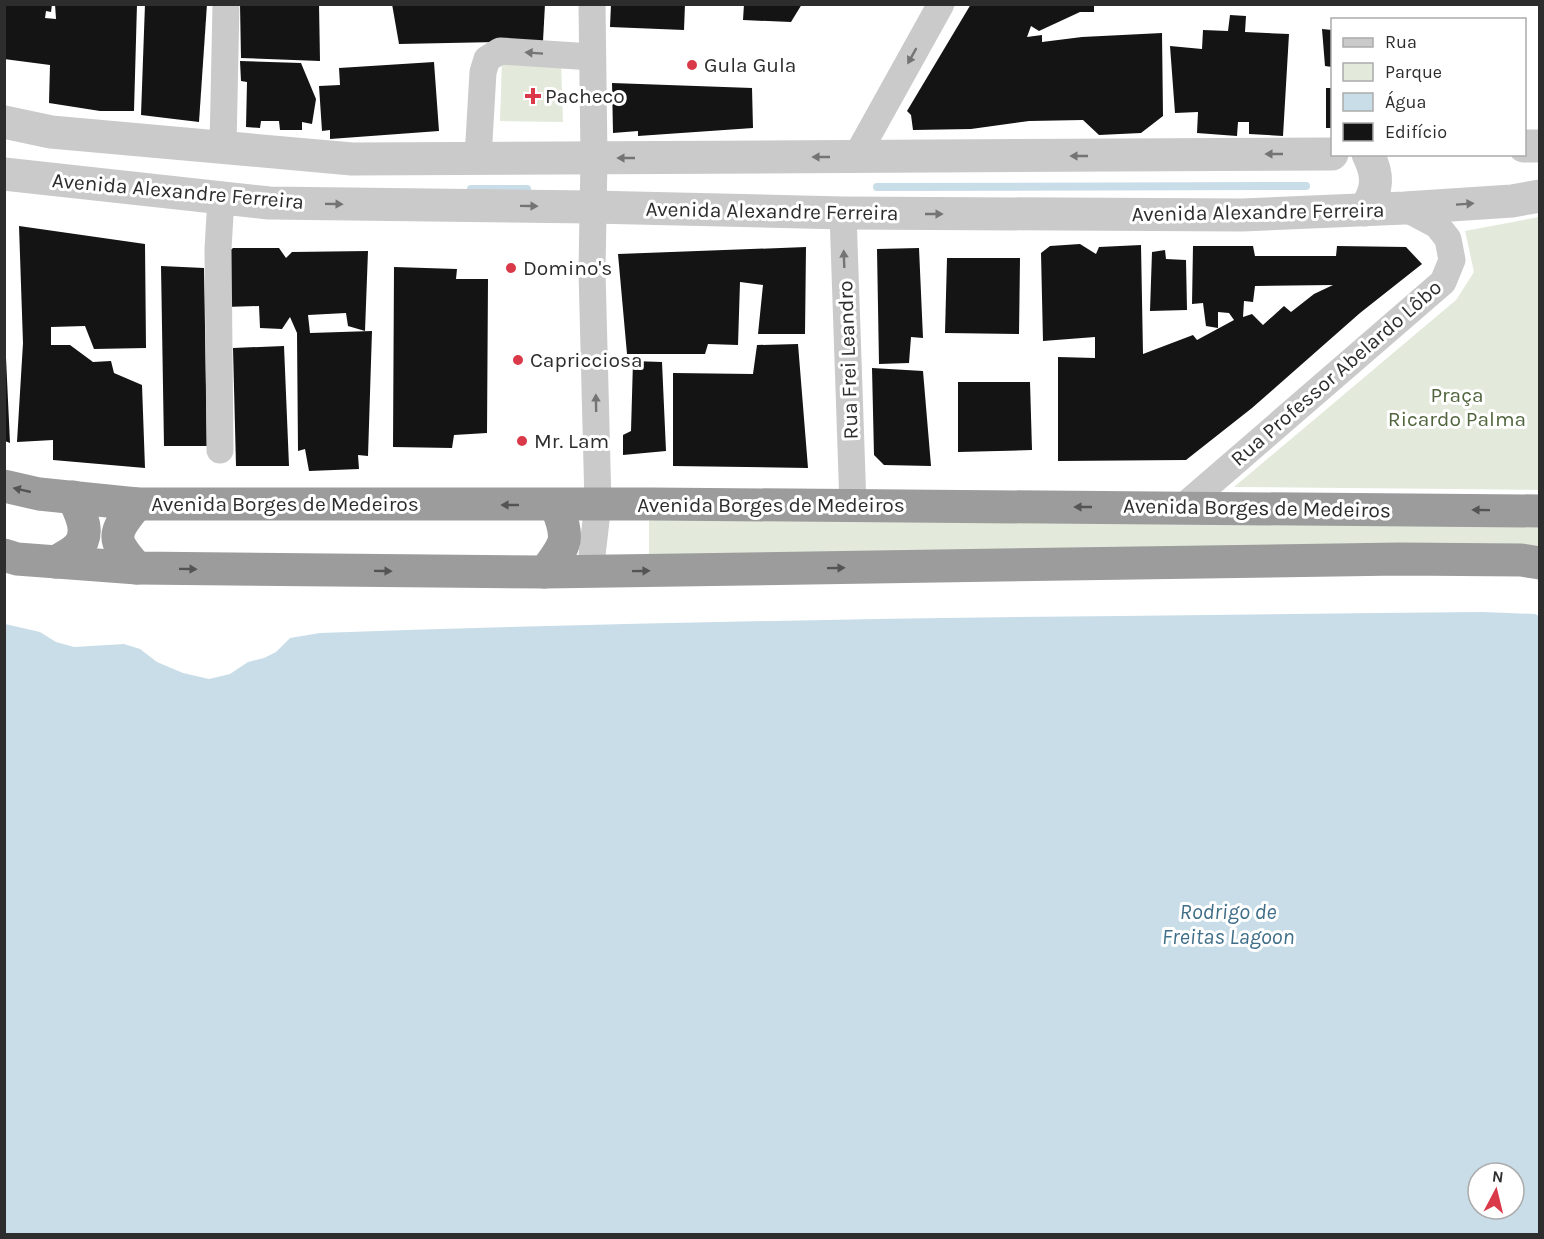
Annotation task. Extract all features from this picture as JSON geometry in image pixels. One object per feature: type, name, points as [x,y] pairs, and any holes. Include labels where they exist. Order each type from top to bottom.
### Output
[{"type":"highway","name":"Avenida Borges de Medeiros","points":[[4,486],[39,494],[137,504],[598,504],[1539,511]]},
{"type":"highway","points":[[56,562],[78,547],[84,533],[83,519],[73,497]]},
{"type":"highway","points":[[137,504],[123,521],[117,535],[121,550],[137,568]]},
{"type":"highway","points":[[545,572],[563,548],[565,536],[564,526],[556,505]]},
{"type":"highway","points":[[4,555],[17,559],[137,568],[545,572],[1400,559],[1521,560],[1539,563]]},
{"type":"street","points":[[223,146],[226,4]]},
{"type":"street","points":[[590,572],[598,504],[592,207],[594,158],[591,4]]},
{"type":"street","points":[[856,157],[941,4]]},
{"type":"street","points":[[478,158],[483,72],[488,59],[500,51],[592,57]]},
{"type":"street","points":[[4,122],[51,132],[351,159],[1331,154]]},
{"type":"street","points":[[1365,210],[1373,197],[1376,182],[1374,167],[1369,156]]},
{"type":"street","points":[[685,210],[680,199],[677,180],[682,164],[693,158]]},
{"type":"street","name":"Avenida Alexandre Ferreira","points":[[4,174],[269,203],[843,213],[1242,215],[1405,208],[1512,201],[1539,196]]},
{"type":"street","points":[[220,450],[218,249],[221,198]]},
{"type":"street","name":"Rua Professor Abelardo Lôbo","points":[[1183,507],[1443,282],[1452,260],[1448,239],[1437,225],[1405,208]]},
{"type":"street","name":"Rua Frei Leandro","points":[[843,213],[854,506]]},
{"type":"green space","points":[[502,58],[561,61],[563,122],[500,121]]},
{"type":"green space","name":"Praça Ricardo Palma","points":[[1539,217],[1539,490],[1234,487],[1456,300],[1474,272],[1465,231]]},
{"type":"green space","points":[[649,520],[1539,523],[1540,552],[649,561]]},
{"type":"water","name":"Rodrigo de Freitas Lagoon","points":[[1483,612],[1539,616],[1539,1234],[5,1234],[5,624],[40,632],[56,642],[74,647],[124,644],[140,649],[157,662],[183,673],[209,679],[230,674],[248,662],[276,652],[290,638],[320,633],[756,621]]},
{"type":"building","points":[[4,4],[52,4],[51,12],[46,11],[45,18],[56,19],[55,4],[137,4],[134,111],[100,111],[49,103],[50,65],[4,59]]},
{"type":"building","points":[[145,4],[207,4],[199,122],[141,115]]},
{"type":"building","points":[[240,4],[319,4],[320,61],[241,58]]},
{"type":"building","points":[[392,4],[545,4],[543,41],[399,44]]},
{"type":"building","points":[[611,4],[685,4],[684,30],[610,27]]},
{"type":"building","points":[[744,4],[802,4],[791,22],[743,20]]},
{"type":"building","points":[[971,4],[1094,4],[1094,12],[1080,12],[1039,31],[1031,26],[1027,37],[1042,35],[1042,42],[1082,37],[1162,33],[1163,116],[1141,133],[1099,135],[1083,120],[1029,121],[971,129],[913,130],[911,115],[907,111]]},
{"type":"building","points":[[1230,15],[1246,16],[1245,32],[1289,34],[1283,136],[1249,134],[1249,122],[1238,122],[1237,136],[1197,133],[1198,112],[1175,113],[1170,46],[1202,49],[1203,30],[1228,31]]},
{"type":"building","points":[[1322,29],[1331,30],[1331,67],[1325,66]]},
{"type":"building","points":[[240,61],[301,63],[316,99],[312,124],[302,122],[302,130],[280,130],[279,121],[261,121],[260,128],[246,127],[247,82],[241,81]]},
{"type":"building","points":[[434,62],[439,131],[330,139],[330,130],[322,131],[319,86],[340,85],[339,68]]},
{"type":"building","points":[[612,83],[752,88],[753,128],[638,136],[638,131],[613,133]]},
{"type":"building","points":[[1326,88],[1331,88],[1331,128],[1326,128]]},
{"type":"building","points":[[19,226],[145,244],[146,348],[94,349],[85,326],[51,327],[51,345],[70,345],[93,362],[111,361],[114,373],[142,385],[145,468],[53,460],[53,440],[17,442],[23,343]]},
{"type":"building","points":[[1080,244],[1096,254],[1099,247],[1141,245],[1143,354],[1193,335],[1197,340],[1234,320],[1229,313],[1218,312],[1218,328],[1206,326],[1203,303],[1192,304],[1193,246],[1253,246],[1255,256],[1336,256],[1337,246],[1406,247],[1422,264],[1360,313],[1252,408],[1186,460],[1058,461],[1058,357],[1095,358],[1095,337],[1043,341],[1041,253],[1050,246]],"holes":[[[1333,285],[1314,294],[1291,312],[1284,306],[1263,325],[1252,314],[1243,317],[1244,301],[1253,302],[1255,286]]]},
{"type":"building","points":[[806,247],[805,334],[758,334],[763,285],[740,282],[738,345],[708,344],[705,354],[627,354],[618,254]]},
{"type":"building","points":[[233,248],[279,248],[286,258],[292,252],[368,251],[365,331],[348,326],[346,313],[308,315],[310,333],[372,331],[368,456],[358,455],[359,469],[309,471],[305,449],[298,451],[297,333],[290,317],[282,329],[260,328],[259,306],[225,307],[226,254]]},
{"type":"building","points":[[919,248],[923,338],[911,337],[909,363],[879,364],[877,249]]},
{"type":"building","points":[[1165,250],[1166,259],[1186,260],[1187,310],[1150,311],[1152,252]]},
{"type":"building","points":[[947,258],[1020,258],[1019,334],[945,333]]},
{"type":"building","points":[[161,266],[204,268],[207,446],[164,446]]},
{"type":"building","points":[[394,267],[457,269],[456,279],[488,279],[487,433],[454,435],[452,448],[393,447]]},
{"type":"building","points":[[798,344],[808,468],[673,466],[673,373],[753,374],[757,345]]},
{"type":"building","points":[[284,346],[289,466],[236,466],[233,348]]},
{"type":"building","points":[[6,358],[10,443],[5,441]]},
{"type":"building","points":[[633,361],[662,362],[666,451],[623,455],[623,435],[631,431]]},
{"type":"building","points":[[872,368],[923,371],[931,466],[884,465],[874,455]]},
{"type":"building","points":[[958,382],[1030,382],[1032,450],[958,452]]},
{"type":"waterway","points":[[877,187],[1306,186]]},
{"type":"waterway","points":[[471,189],[527,189]]},
{"type":"place","name":"Gula Gula","points":[[692,65]]},
{"type":"place","name":"Pacheco","points":[[533,96]]},
{"type":"place","name":"Domino's","points":[[511,268]]},
{"type":"place","name":"Capricciosa","points":[[518,360]]},
{"type":"place","name":"Mr. Lam","points":[[522,441]]}]
